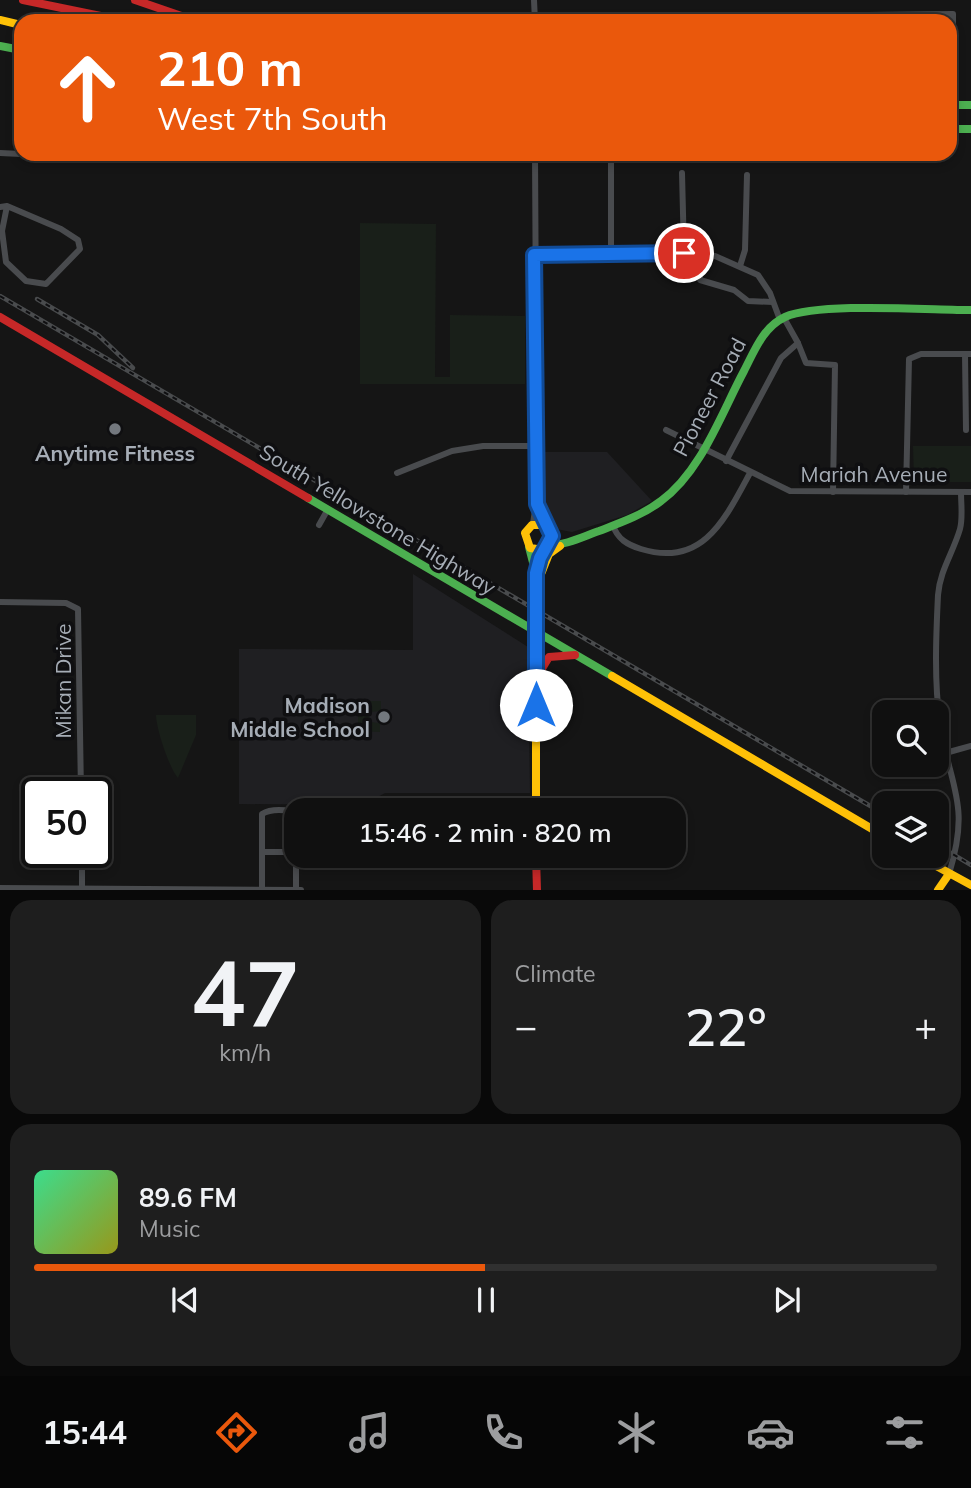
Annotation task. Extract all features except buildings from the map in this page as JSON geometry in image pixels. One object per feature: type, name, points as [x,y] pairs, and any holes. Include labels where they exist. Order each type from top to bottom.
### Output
[{"type":"main road","points":[[23,0],[91,14]]},
{"type":"main road","points":[[135,0],[176,14]]},
{"type":"main road","points":[[782,319],[822,310],[971,310]]},
{"type":"main road","name":"South Yellowstone Highway","points":[[0,317],[872,829]]},
{"type":"main road","name":"Pioneer Road","points":[[528,547],[561,545],[573,538],[641,514],[662,501],[685,476],[703,449],[761,338],[782,319]]},
{"type":"main road","points":[[536,798],[537,584],[524,536],[533,524],[573,538]]},
{"type":"main road","points":[[536,573],[546,548],[548,528]]},
{"type":"main road","points":[[537,584],[550,554],[561,545]]},
{"type":"main road","points":[[536,680],[549,657],[575,655]]},
{"type":"main road","points":[[536,868],[537,890]]},
{"type":"main road","points":[[939,868],[971,885]]},
{"type":"main road","points":[[938,890],[949,874]]},
{"type":"street","points":[[533,524],[537,504],[535,161]]},
{"type":"street","points":[[611,161],[611,256]]},
{"type":"street","points":[[682,173],[684,253]]},
{"type":"street","points":[[740,266],[745,250],[747,175]]},
{"type":"street","points":[[4,207],[61,229],[78,240],[80,249],[46,284],[26,281],[6,262],[2,231],[4,207]]},
{"type":"street","points":[[534,255],[700,253],[758,275],[798,343],[806,363],[835,365],[833,492]]},
{"type":"street","points":[[700,253],[700,280],[734,290],[748,301],[774,302]]},
{"type":"street","points":[[726,461],[781,358],[798,343]]},
{"type":"street","points":[[906,492],[909,359],[921,354],[968,354],[966,430]]},
{"type":"street","name":"Mariah Avenue","points":[[666,430],[790,491],[971,492]]},
{"type":"street","points":[[397,473],[453,451],[483,446],[536,446]]},
{"type":"street","points":[[613,525],[615,533],[629,546],[659,555],[683,551],[706,540],[722,523],[750,473]]},
{"type":"street","points":[[939,700],[938,595],[943,565],[960,529],[961,492]]},
{"type":"street","points":[[537,504],[548,528]]},
{"type":"street","points":[[319,525],[328,509]]},
{"type":"street","name":"Mikan Drive","points":[[0,603],[66,603],[79,609],[81,777]]},
{"type":"street","points":[[967,807],[949,752],[971,746]]},
{"type":"street","points":[[262,889],[261,814],[284,811]]},
{"type":"street","points":[[949,874],[965,846]]},
{"type":"street","points":[[261,852],[284,852]]},
{"type":"street","points":[[82,868],[82,888]]},
{"type":"street","points":[[0,888],[298,890],[296,868]]},
{"type":"shaded area","points":[[360,223],[436,224],[435,377],[450,377],[450,315],[525,316],[525,384],[360,384]]},
{"type":"shaded area","points":[[913,446],[971,446],[971,482],[914,482]]},
{"type":"shaded area","points":[[539,452],[607,452],[652,501],[627,515],[572,532],[551,528],[541,506]]},
{"type":"shaded area","name":"Madison Middle School","points":[[413,574],[528,647],[530,793],[385,793],[376,798],[284,798],[284,804],[239,804],[239,649],[413,650]]},
{"type":"shaded area","points":[[358,701],[381,701],[381,711],[369,712],[369,722],[380,723],[380,732],[358,731]]},
{"type":"shaded area","points":[[156,715],[196,715],[196,735],[178,778],[164,748]]},
{"type":"railway","points":[[0,296],[872,807]]},
{"type":"railway","points":[[37,299],[98,335],[133,368]]},
{"type":"railway","points":[[949,852],[971,865]]},
{"type":"traffic: fast","points":[[0,46],[14,49]]},
{"type":"traffic: fast","points":[[957,105],[971,105]]},
{"type":"traffic: fast","points":[[957,129],[971,129]]},
{"type":"traffic: fast","points":[[548,546],[574,540],[631,518],[654,506],[675,489],[699,458],[760,341],[777,321],[801,312],[848,308],[971,310]]},
{"type":"traffic: fast","points":[[308,498],[612,676]]},
{"type":"traffic: fast","points":[[529,547],[536,574]]},
{"type":"traffic: slow","points":[[0,20],[14,23]]},
{"type":"traffic: slow","points":[[536,798],[536,574],[552,535],[545,525],[532,525],[525,533],[530,548],[544,550]]},
{"type":"traffic: slow","points":[[537,584],[549,554],[560,546]]},
{"type":"traffic: slow","points":[[612,676],[872,829]]},
{"type":"traffic: slow","points":[[940,868],[971,885]]},
{"type":"traffic: slow","points":[[938,890],[949,874]]},
{"type":"traffic: jam","points":[[23,0],[91,14]]},
{"type":"traffic: jam","points":[[135,0],[176,14]]},
{"type":"traffic: jam","points":[[0,317],[308,498]]},
{"type":"traffic: jam","points":[[537,677],[549,657],[575,655]]},
{"type":"traffic: jam","points":[[536,868],[537,890]]},
{"type":"place","name":"Anytime Fitness","points":[[115,429]]},
{"type":"place","name":"Madison Middle School","points":[[384,717]]},
{"type":"route","points":[[536,705],[536,573],[540,558],[548,548],[552,536],[537,504],[534,255],[684,253]]}]
